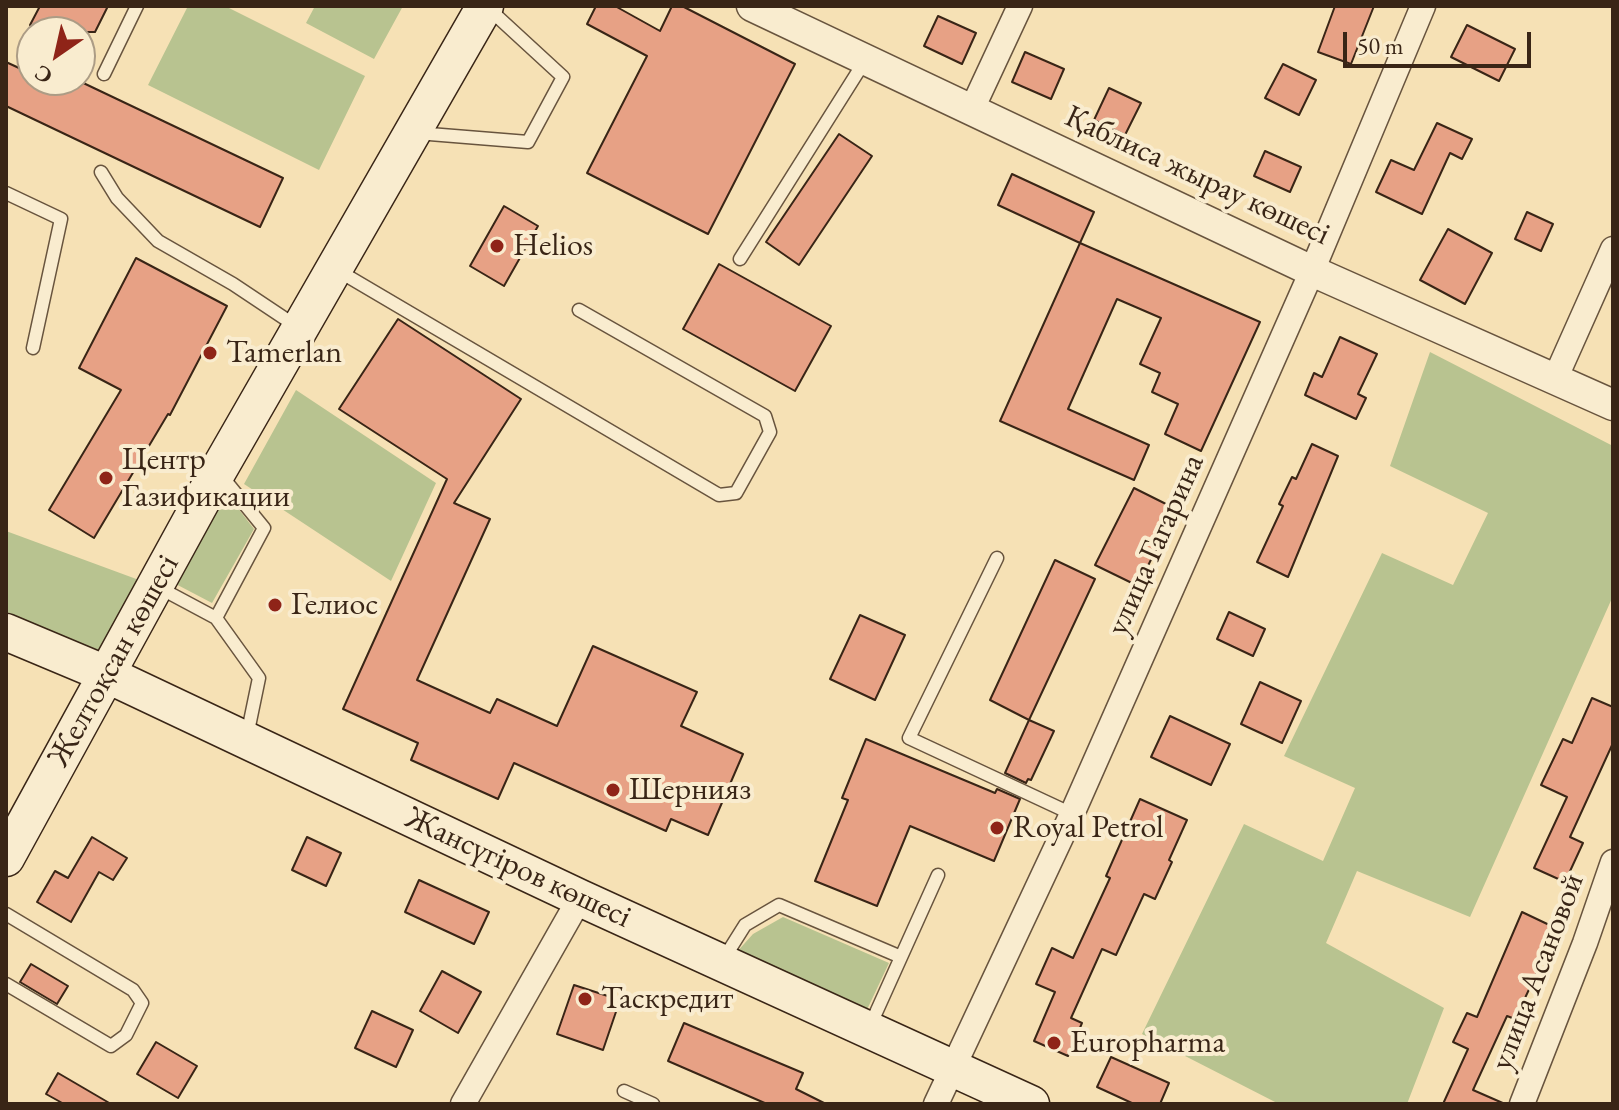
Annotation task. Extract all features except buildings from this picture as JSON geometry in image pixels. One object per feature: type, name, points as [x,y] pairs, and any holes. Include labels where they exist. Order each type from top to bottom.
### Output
[{"type":"main road","name":"Желтоқсан көшесі","points":[[6,858],[218,471],[486,6]]},
{"type":"main road","name":"Жансүгіров көшесі","points":[[6,632],[106,674],[580,898],[1031,1104]]},
{"type":"street","points":[[972,109],[1020,6]]},
{"type":"street","name":"улица Гагарина","points":[[936,1104],[1072,814],[1312,271],[1423,6]]},
{"type":"street","name":"Қаблиса жырау көшесі","points":[[767,9],[1312,271],[1613,405]]},
{"type":"street","points":[[1555,379],[1613,249]]},
{"type":"street","name":"улица Асановой","points":[[1522,1104],[1613,862]]},
{"type":"street","points":[[463,1104],[580,898]]},
{"type":"lane","points":[[104,74],[137,6]]},
{"type":"lane","points":[[412,133],[528,142],[563,77],[486,6]]},
{"type":"lane","points":[[740,259],[866,59]]},
{"type":"lane","points":[[101,172],[117,198],[158,241],[233,284],[299,328]]},
{"type":"lane","points":[[6,193],[61,219],[33,348]]},
{"type":"lane","points":[[335,268],[719,495],[736,493],[770,432],[765,416],[579,310]]},
{"type":"lane","points":[[216,618],[264,528],[218,471]]},
{"type":"lane","points":[[997,558],[909,738],[1072,814]]},
{"type":"lane","points":[[157,586],[216,618],[259,678],[246,740]]},
{"type":"lane","points":[[869,1029],[938,875]]},
{"type":"lane","points":[[723,961],[745,925],[779,905],[901,957]]},
{"type":"lane","points":[[6,914],[133,990],[142,1003],[126,1035],[111,1046],[6,984]]},
{"type":"lane","points":[[624,1091],[653,1104]]},
{"type":"green space","points":[[188,6],[225,6],[365,76],[319,170],[148,85]]},
{"type":"green space","points":[[315,6],[403,6],[374,59],[306,23]]},
{"type":"green space","points":[[1430,352],[1613,446],[1613,596],[1470,917],[1357,871],[1326,943],[1444,1008],[1407,1104],[1279,1104],[1142,1034],[1244,824],[1323,861],[1355,788],[1284,756],[1382,553],[1453,585],[1488,513],[1390,466]]},
{"type":"green space","points":[[296,390],[436,483],[391,581],[244,484]]},
{"type":"green space","points":[[220,485],[254,529],[212,603],[170,581]]},
{"type":"green space","points":[[6,531],[139,580],[98,661],[6,619]]},
{"type":"green space","points":[[783,917],[889,963],[864,1016],[735,954],[753,934]]},
{"type":"place","name":"Helios","points":[[497,246]]},
{"type":"place","name":"Tamerlan","points":[[210,353]]},
{"type":"place","name":"Центр Газификации","points":[[106,478]]},
{"type":"place","name":"Гелиос","points":[[275,605]]},
{"type":"place","name":"Шернияз","points":[[613,790]]},
{"type":"place","name":"Royal Petrol","points":[[997,828]]},
{"type":"place","name":"Таскредит","points":[[585,999]]},
{"type":"place","name":"Europharma","points":[[1054,1043]]}]
